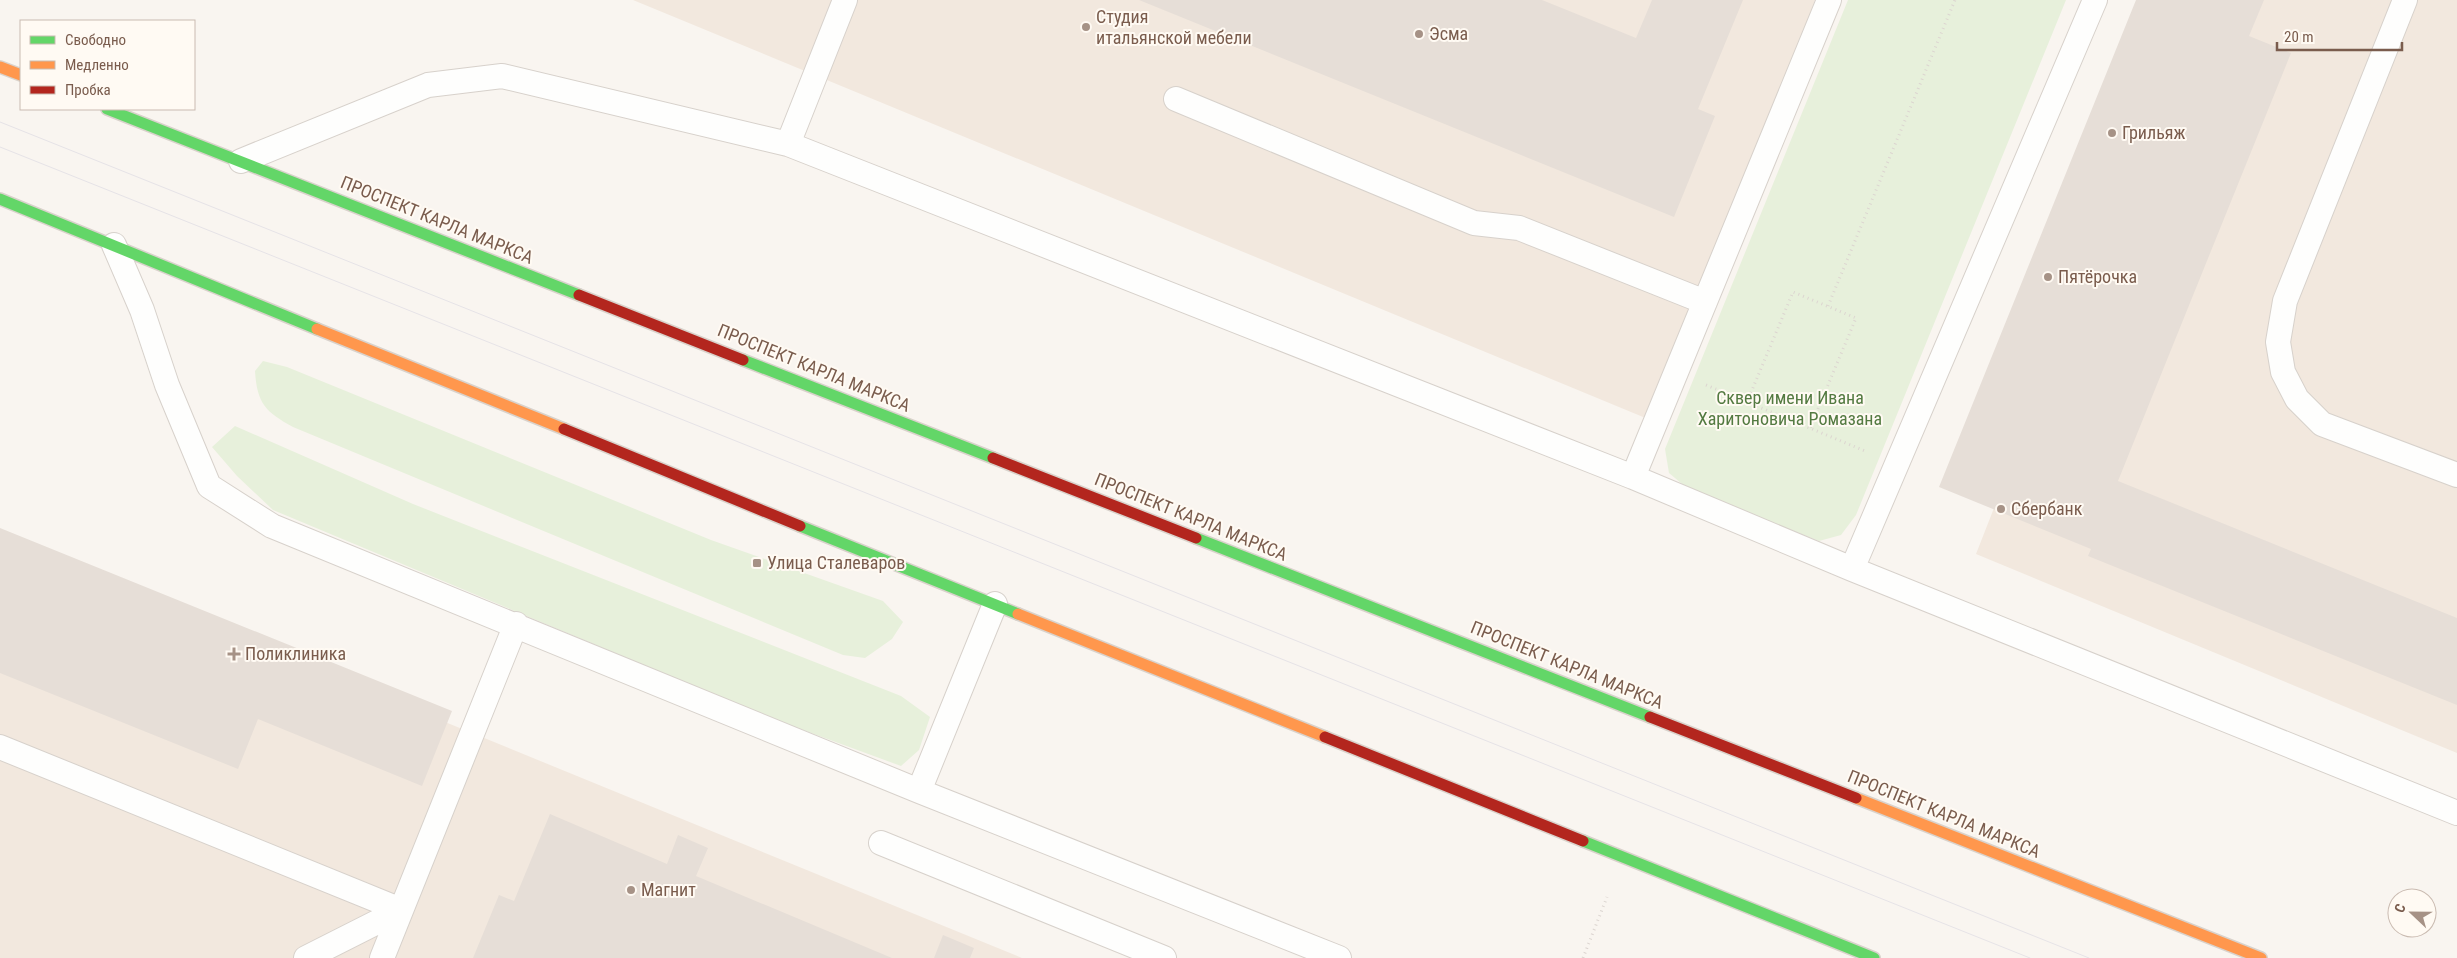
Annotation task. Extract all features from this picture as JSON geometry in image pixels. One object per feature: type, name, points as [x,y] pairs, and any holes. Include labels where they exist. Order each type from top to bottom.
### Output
[{"type":"main road","points":[[0,67],[20,75]]},
{"type":"main road","name":"ПРОСПЕКТ КАРЛА МАРКСА","points":[[110,110],[2260,958]]},
{"type":"main road","points":[[0,199],[758,509],[1874,958]]},
{"type":"lane","points":[[788,144],[845,0]]},
{"type":"lane","points":[[1633,477],[1829,0]]},
{"type":"lane","points":[[1852,569],[2095,0]]},
{"type":"lane","points":[[2399,2],[2285,301],[2278,342],[2284,372],[2297,399],[2322,424],[2457,475]]},
{"type":"lane","points":[[241,161],[428,85],[502,76],[788,144],[1633,477],[1852,569],[2457,813]]},
{"type":"lane","points":[[1176,99],[1474,223],[1519,228],[1705,302]]},
{"type":"lane","points":[[114,245],[142,310],[167,385],[209,486],[272,526],[516,624],[918,791],[1339,958]]},
{"type":"lane","points":[[918,791],[996,604]]},
{"type":"lane","points":[[382,958],[516,624]]},
{"type":"lane","points":[[0,747],[401,910]]},
{"type":"lane","points":[[881,843],[1164,958]]},
{"type":"lane","points":[[306,958],[401,910]]},
{"type":"path","points":[[1828,306],[1955,0]]},
{"type":"path","points":[[1747,402],[1793,292],[1828,306],[1856,318],[1810,428]]},
{"type":"path","points":[[1676,373],[1898,465]]},
{"type":"path","points":[[1584,958],[1607,897]]},
{"type":"shaded area","points":[[633,0],[1815,0],[1660,424]]},
{"type":"shaded area","points":[[2193,0],[2457,0],[2457,753],[1976,554]]},
{"type":"shaded area","points":[[0,540],[1022,958],[0,958]]},
{"type":"green space","name":"Сквер имени Ивана Харитоновича Ромазана","points":[[1848,0],[2066,0],[1856,515],[1841,535],[1819,541],[1688,489],[1669,473],[1665,449]]},
{"type":"green space","points":[[263,361],[287,367],[711,540],[883,601],[903,622],[892,639],[865,658],[843,655],[293,427],[276,417],[261,399],[255,371]]},
{"type":"green space","points":[[235,426],[413,504],[901,696],[930,717],[919,750],[901,766],[773,719],[273,510],[237,476],[212,447]]},
{"type":"building","points":[[1139,0],[1542,0],[1636,38],[1652,0],[1743,0],[1698,109],[1715,116],[1674,217]]},
{"type":"building","points":[[2136,0],[2264,0],[2249,36],[2291,53],[2118,481],[2457,618],[2457,705],[2088,556],[2091,549],[1939,487]]},
{"type":"building","points":[[0,528],[452,711],[422,786],[258,719],[238,769],[0,673]]},
{"type":"building","points":[[550,814],[667,864],[678,835],[708,848],[696,876],[892,958],[473,958],[499,895],[514,901]]},
{"type":"building","points":[[943,935],[974,948],[970,958],[934,958]]},
{"type":"tram line","points":[[0,122],[2089,958]]},
{"type":"tram line","points":[[0,147],[2030,958]]},
{"type":"traffic: fast","points":[[110,110],[579,295]]},
{"type":"traffic: fast","points":[[0,199],[317,329]]},
{"type":"traffic: fast","points":[[743,360],[993,458]]},
{"type":"traffic: fast","points":[[800,526],[1018,614]]},
{"type":"traffic: fast","points":[[1196,538],[1650,717]]},
{"type":"traffic: fast","points":[[1583,841],[1874,958]]},
{"type":"traffic: slow","points":[[0,67],[20,75]]},
{"type":"traffic: slow","points":[[317,329],[564,429]]},
{"type":"traffic: slow","points":[[1018,614],[1325,737]]},
{"type":"traffic: slow","points":[[1856,798],[2261,958]]},
{"type":"traffic: jam","points":[[579,295],[743,360]]},
{"type":"traffic: jam","points":[[564,429],[800,526]]},
{"type":"traffic: jam","points":[[993,458],[1196,538]]},
{"type":"traffic: jam","points":[[1650,717],[1856,798]]},
{"type":"traffic: jam","points":[[1325,737],[1583,841]]},
{"type":"place","name":"Студия итальянской мебели","points":[[1086,27]]},
{"type":"place","name":"Эсма","points":[[1419,34]]},
{"type":"place","name":"Грильяж","points":[[2112,133]]},
{"type":"place","name":"Пятёрочка","points":[[2048,277]]},
{"type":"place","name":"Сбербанк","points":[[2001,509]]},
{"type":"place","name":"Улица Сталеваров","points":[[757,563]]},
{"type":"place","name":"Поликлиника","points":[[234,654]]},
{"type":"place","name":"Магнит","points":[[631,890]]}]
